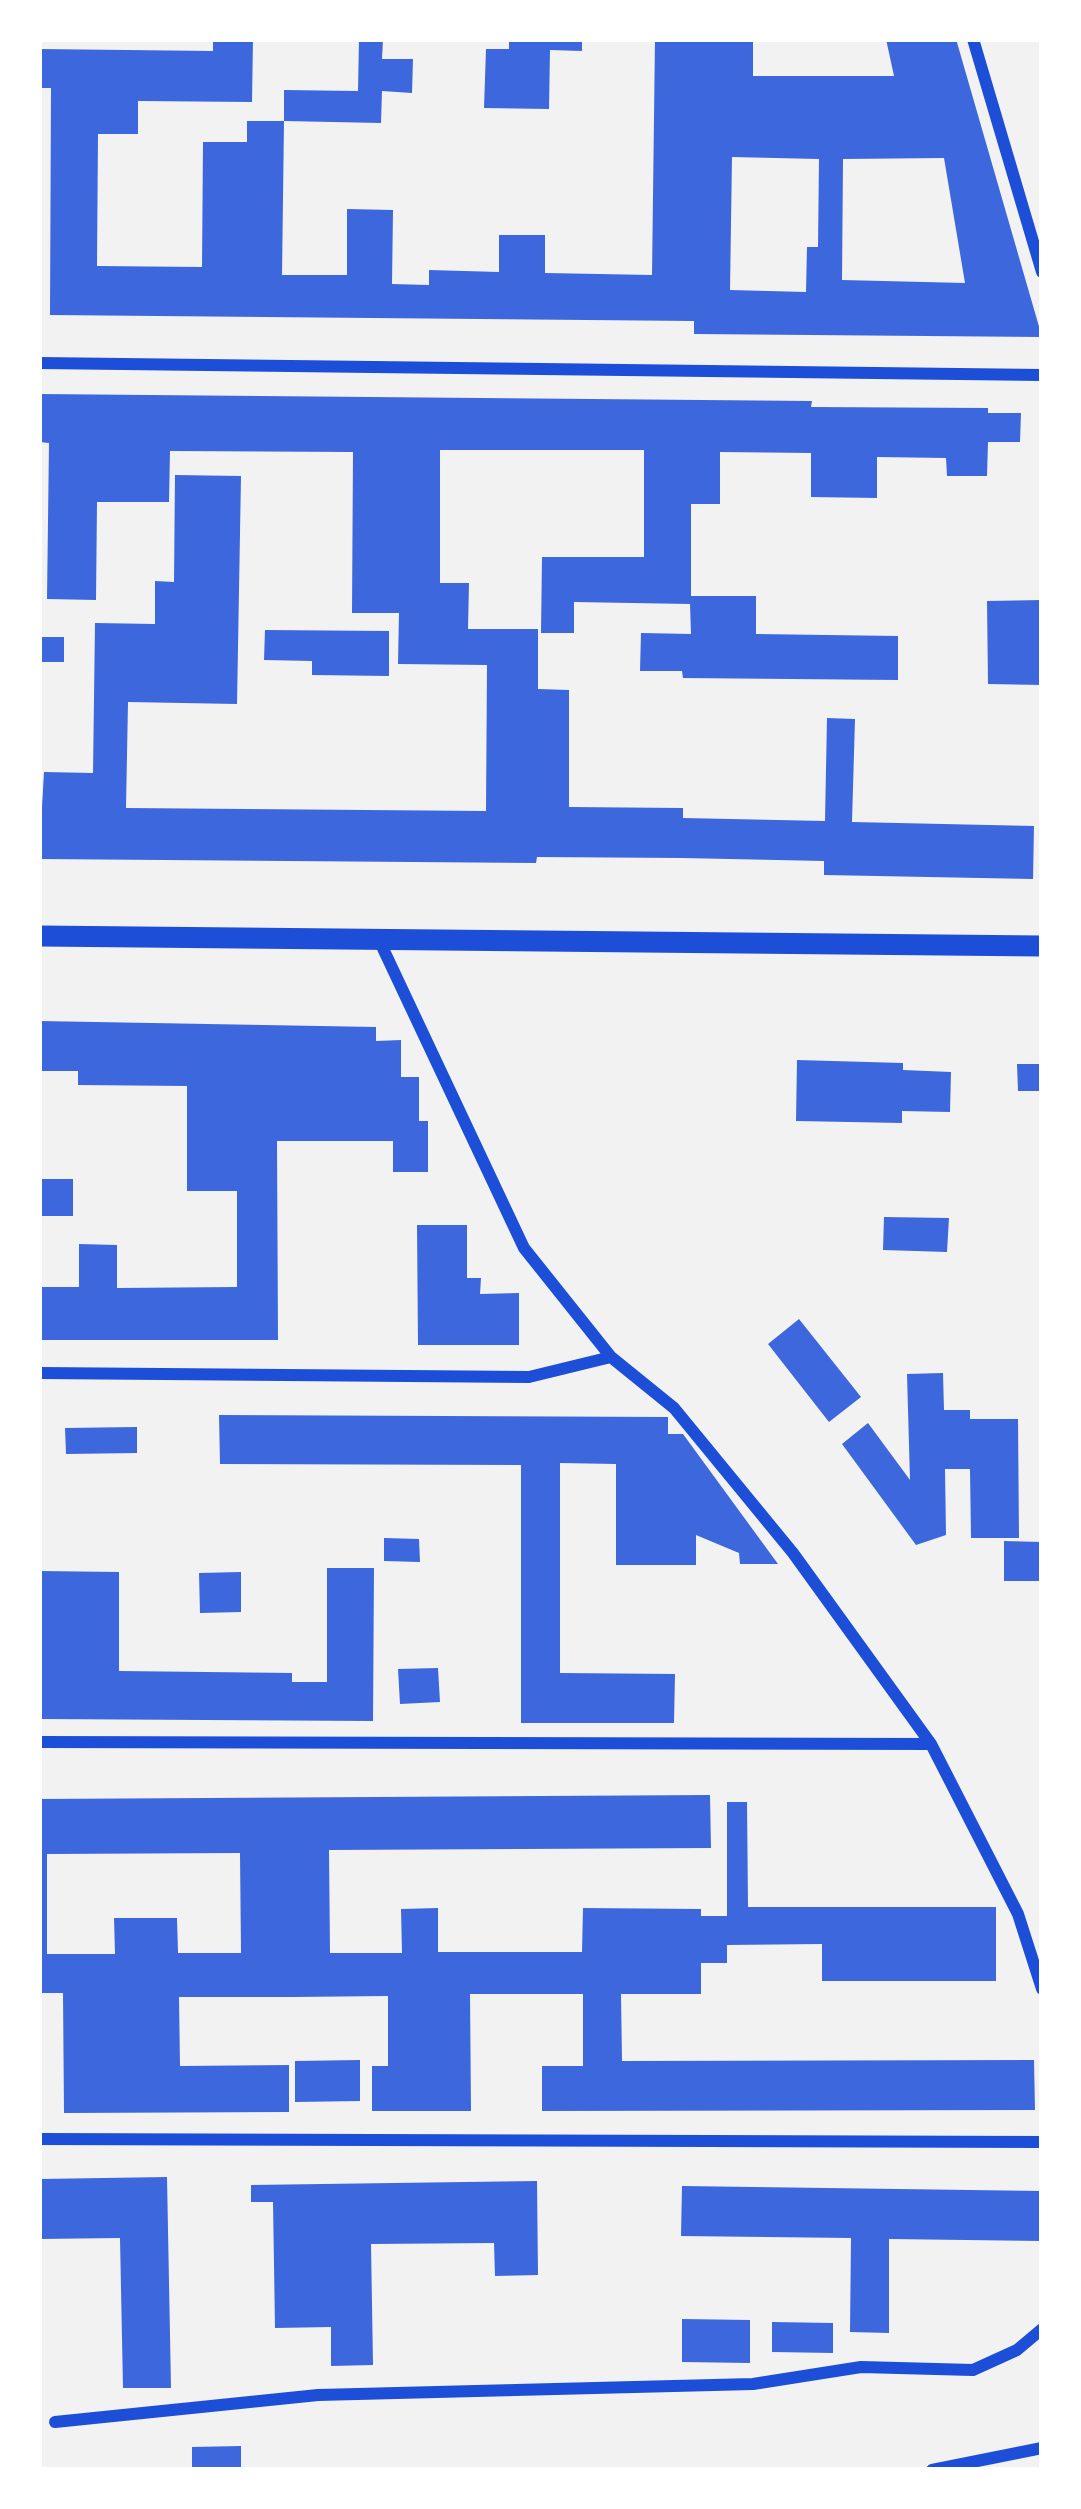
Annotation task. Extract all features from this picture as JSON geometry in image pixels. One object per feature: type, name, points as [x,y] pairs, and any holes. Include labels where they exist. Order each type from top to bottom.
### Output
[{"type":"street","points":[[974,39],[1042,272]]},
{"type":"street","points":[[39,363],[1042,375]]},
{"type":"street","points":[[39,936],[1042,946]]},
{"type":"street","points":[[378,939],[524,1248],[611,1357],[674,1408],[764,1516],[932,1744],[1018,1913],[1042,1989]]},
{"type":"street","points":[[39,1373],[529,1377],[611,1357]]},
{"type":"street","points":[[39,1742],[932,1744]]},
{"type":"street","points":[[39,2138],[1042,2142]]},
{"type":"street","points":[[55,2422],[318,2395],[753,2384],[861,2367],[973,2370],[1017,2350],[1042,2329]]},
{"type":"street","points":[[932,2470],[1042,2448]]},
{"type":"building","points":[[213,39],[253,39],[252,102],[138,101],[138,134],[98,134],[97,266],[202,267],[203,142],[247,142],[247,121],[284,121],[282,275],[347,275],[347,209],[393,210],[392,284],[429,285],[429,270],[499,272],[499,235],[545,235],[545,273],[652,275],[655,39],[753,39],[753,76],[894,76],[886,39],[956,39],[1042,337],[694,334],[694,321],[50,315],[51,88],[39,88],[39,49],[213,51]],"holes":[[[732,157],[819,159],[818,247],[807,247],[806,292],[730,290]],[[944,158],[965,283],[842,280],[843,159]]]},
{"type":"building","points":[[359,39],[383,39],[382,59],[413,59],[412,93],[382,91],[381,123],[284,121],[284,90],[358,91]]},
{"type":"building","points":[[509,39],[582,39],[582,51],[550,50],[549,109],[484,108],[486,49],[509,49]]},
{"type":"building","points":[[39,394],[812,401],[811,407],[988,408],[988,413],[1021,413],[1020,442],[988,442],[987,476],[947,476],[946,458],[877,457],[877,498],[811,497],[811,453],[720,452],[720,504],[691,504],[691,596],[756,596],[756,634],[898,636],[898,680],[683,678],[682,671],[640,671],[641,633],[691,634],[690,604],[574,602],[574,633],[541,633],[542,557],[644,557],[644,450],[440,450],[440,583],[469,583],[468,629],[538,629],[538,689],[569,690],[569,807],[683,808],[683,818],[825,821],[827,718],[855,719],[852,822],[1034,826],[1033,879],[824,875],[824,861],[682,858],[537,857],[536,863],[39,859],[44,772],[93,773],[95,623],[155,624],[155,581],[174,582],[175,475],[241,476],[237,704],[128,702],[126,808],[486,811],[487,665],[398,664],[399,613],[352,613],[353,452],[170,451],[169,502],[97,502],[96,600],[47,599],[49,443],[39,442]]},
{"type":"building","points":[[1042,600],[1042,685],[988,684],[987,601]]},
{"type":"building","points":[[265,630],[389,631],[389,676],[312,675],[312,661],[264,660]]},
{"type":"building","points":[[39,637],[64,637],[64,662],[39,662]]},
{"type":"building","points":[[39,1021],[376,1027],[376,1041],[401,1040],[401,1077],[419,1077],[419,1121],[428,1121],[428,1172],[393,1172],[393,1141],[277,1141],[278,1340],[39,1340],[39,1287],[79,1287],[79,1244],[117,1245],[117,1288],[237,1287],[237,1191],[187,1191],[187,1086],[78,1085],[78,1071],[39,1071]]},
{"type":"building","points":[[797,1060],[903,1063],[903,1070],[951,1072],[950,1112],[902,1111],[902,1123],[796,1121]]},
{"type":"building","points":[[1017,1064],[1042,1064],[1042,1091],[1018,1091]]},
{"type":"building","points":[[39,1179],[73,1179],[73,1216],[39,1216]]},
{"type":"building","points":[[884,1217],[949,1218],[947,1252],[883,1250]]},
{"type":"building","points":[[417,1225],[467,1225],[467,1278],[481,1278],[480,1294],[519,1293],[519,1345],[418,1345]]},
{"type":"building","points":[[799,1319],[861,1397],[829,1422],[768,1344]]},
{"type":"building","points":[[943,1373],[944,1410],[970,1410],[970,1419],[1018,1419],[1019,1538],[971,1538],[970,1469],[945,1469],[946,1535],[916,1545],[842,1444],[868,1423],[910,1480],[907,1374]]},
{"type":"building","points":[[219,1415],[668,1417],[668,1434],[683,1434],[778,1564],[740,1564],[739,1553],[696,1535],[696,1565],[616,1565],[616,1464],[560,1463],[560,1673],[675,1674],[674,1723],[521,1723],[521,1465],[220,1464]]},
{"type":"building","points":[[137,1427],[137,1453],[66,1454],[65,1428]]},
{"type":"building","points":[[384,1538],[419,1539],[420,1562],[384,1561]]},
{"type":"building","points":[[1004,1541],[1042,1542],[1042,1581],[1004,1581]]},
{"type":"building","points":[[327,1568],[374,1568],[373,1721],[39,1719],[39,1571],[119,1572],[119,1671],[292,1673],[292,1682],[327,1682]]},
{"type":"building","points":[[241,1572],[241,1612],[200,1613],[199,1573]]},
{"type":"building","points":[[438,1668],[440,1702],[400,1704],[398,1669]]},
{"type":"building","points":[[710,1795],[711,1848],[329,1850],[330,1953],[402,1953],[401,1909],[438,1908],[438,1952],[582,1952],[583,1908],[701,1909],[701,1916],[727,1916],[727,1802],[747,1802],[748,1907],[996,1907],[996,1981],[822,1981],[822,1944],[727,1945],[727,1963],[701,1963],[701,1994],[621,1994],[622,2061],[1034,2060],[1035,2110],[542,2111],[542,2066],[583,2066],[583,1994],[470,1994],[471,2111],[372,2111],[372,2066],[388,2066],[388,1996],[179,1997],[180,2066],[289,2065],[289,2112],[64,2113],[63,1993],[39,1993],[39,1799]],"holes":[[[240,1853],[241,1953],[178,1953],[177,1918],[114,1918],[115,1954],[47,1954],[47,1854]]]},
{"type":"building","points":[[360,2060],[360,2101],[295,2102],[295,2061]]},
{"type":"building","points":[[167,2177],[171,2388],[123,2388],[120,2238],[39,2239],[39,2179]]},
{"type":"building","points":[[537,2181],[538,2275],[495,2276],[494,2243],[371,2244],[373,2365],[331,2366],[331,2327],[275,2328],[273,2202],[251,2202],[251,2185]]},
{"type":"building","points":[[682,2186],[1042,2191],[1042,2241],[889,2239],[889,2333],[850,2332],[851,2238],[681,2236]]},
{"type":"building","points":[[682,2319],[750,2320],[750,2363],[682,2362]]},
{"type":"building","points":[[772,2322],[833,2323],[833,2353],[772,2352]]},
{"type":"building","points":[[241,2446],[241,2470],[192,2470],[192,2447]]}]
